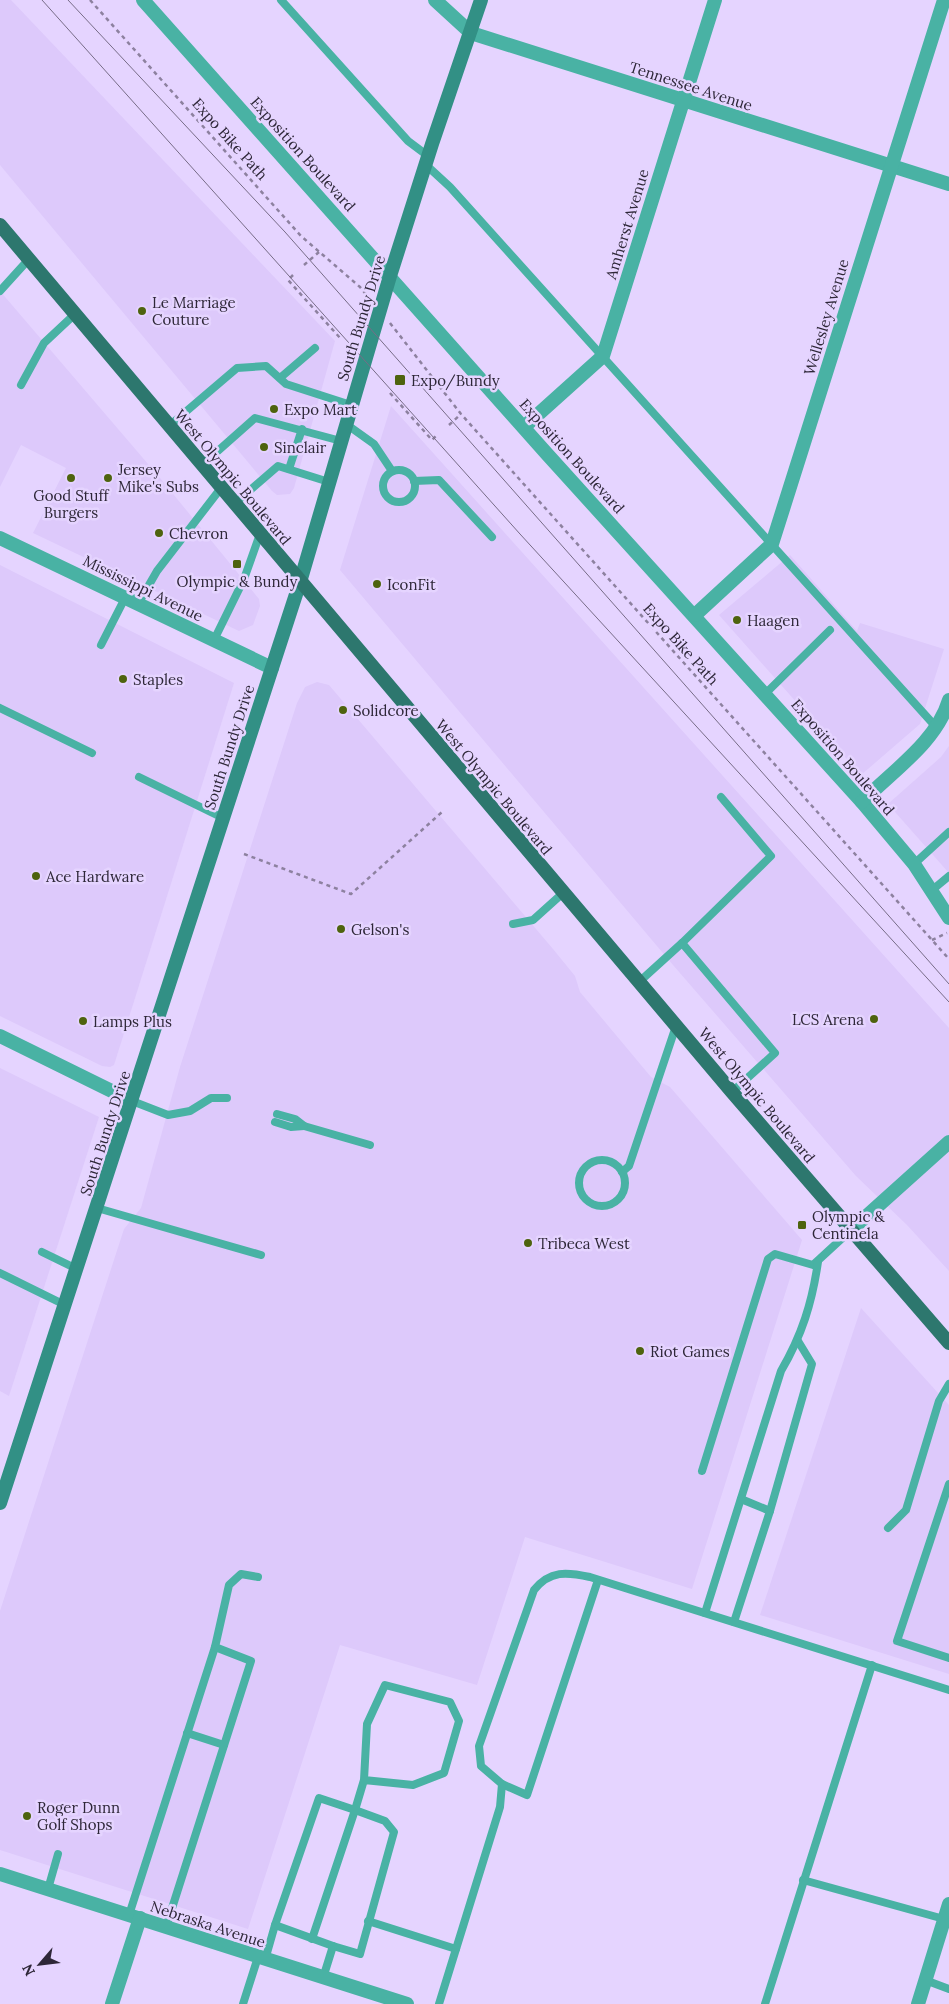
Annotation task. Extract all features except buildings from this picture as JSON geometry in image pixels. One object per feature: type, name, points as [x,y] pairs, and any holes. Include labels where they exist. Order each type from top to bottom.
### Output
[{"type":"main road","name":"South Bundy Drive","points":[[0,1503],[300,582],[390,276],[481,0]]},
{"type":"main road","name":"West Olympic Boulevard","points":[[0,225],[563,893],[850,1231],[949,1343]]},
{"type":"street","name":"Exposition Boulevard","points":[[143,0],[862,802],[914,864],[949,918]]},
{"type":"street","name":"Tennessee Avenue","points":[[435,0],[471,32],[949,184]]},
{"type":"street","name":"Amherst Avenue","points":[[603,356],[714,0]]},
{"type":"street","name":"Wellesley Avenue","points":[[695,615],[772,544],[944,0]]},
{"type":"street","points":[[524,427],[603,356]]},
{"type":"street","name":"Mississippi Avenue","points":[[0,538],[272,668]]},
{"type":"street","points":[[862,802],[920,748],[936,727],[949,700]]},
{"type":"street","points":[[0,1036],[132,1101]]},
{"type":"street","points":[[850,1231],[949,1142]]},
{"type":"street","name":"Nebraska Avenue","points":[[0,1874],[323,1978],[377,2000],[407,2004]]},
{"type":"street","points":[[918,2004],[949,1904]]},
{"type":"street","points":[[112,2004],[135,1916]]},
{"type":"lane","points":[[281,0],[936,727]]},
{"type":"lane","points":[[0,291],[29,259]]},
{"type":"lane","points":[[22,385],[44,343],[75,314]]},
{"type":"lane","points":[[280,378],[315,348]]},
{"type":"lane","points":[[168,426],[237,368],[266,366],[286,384],[351,405]]},
{"type":"lane","points":[[202,465],[255,418],[282,427],[302,429],[340,441]]},
{"type":"lane","points":[[346,424],[374,444],[392,471]]},
{"type":"lane","points":[[289,469],[302,429]]},
{"type":"lane","points":[[234,504],[278,466],[329,482]]},
{"type":"lane","points":[[402,470],[411,476],[414,481],[411,496],[402,501],[392,500],[385,493],[383,484],[392,471],[402,470]]},
{"type":"lane","points":[[414,481],[439,480],[492,537]]},
{"type":"lane","points":[[138,604],[157,571],[220,488]]},
{"type":"lane","points":[[214,640],[244,579],[260,534]]},
{"type":"lane","points":[[101,645],[125,598]]},
{"type":"lane","points":[[765,694],[830,630]]},
{"type":"lane","points":[[0,708],[92,753]]},
{"type":"lane","points":[[139,777],[223,818]]},
{"type":"lane","points":[[639,982],[771,856],[721,797]]},
{"type":"lane","points":[[914,864],[949,832]]},
{"type":"lane","points":[[932,891],[949,876]]},
{"type":"lane","points":[[512,924],[533,920],[563,893]]},
{"type":"lane","points":[[682,943],[775,1053],[732,1092]]},
{"type":"lane","points":[[622,1172],[629,1166],[676,1026]]},
{"type":"lane","points":[[132,1101],[168,1115],[182,1114],[211,1098],[226,1102]]},
{"type":"lane","points":[[276,1118],[295,1119],[304,1126],[370,1145]]},
{"type":"lane","points":[[597,1161],[611,1162],[622,1172],[625,1187],[618,1200],[611,1204],[596,1205],[589,1202],[580,1190],[579,1183],[584,1169],[597,1161]]},
{"type":"lane","points":[[97,1208],[261,1255]]},
{"type":"lane","points":[[702,1471],[768,1259],[775,1254],[813,1265],[850,1231]]},
{"type":"lane","points":[[42,1252],[77,1269]]},
{"type":"lane","points":[[705,1613],[781,1371],[798,1341],[814,1288],[818,1262]]},
{"type":"lane","points":[[0,1273],[65,1305]]},
{"type":"lane","points":[[734,1622],[770,1511],[812,1364],[798,1341]]},
{"type":"lane","points":[[888,1528],[906,1510],[939,1401],[949,1384]]},
{"type":"lane","points":[[949,1484],[897,1641],[949,1658]]},
{"type":"lane","points":[[741,1500],[770,1511]]},
{"type":"lane","points":[[598,1580],[527,1795],[502,1784],[481,1766],[480,1746],[534,1590],[541,1581],[554,1574],[567,1572],[598,1580],[949,1690]]},
{"type":"lane","points":[[135,1916],[187,1733],[214,1647],[229,1585],[241,1574],[258,1577]]},
{"type":"lane","points":[[166,1927],[251,1661],[214,1647]]},
{"type":"lane","points":[[765,2004],[872,1665]]},
{"type":"lane","points":[[312,1938],[364,1780],[367,1724],[385,1685],[450,1702],[459,1721],[444,1773],[413,1784],[364,1780]]},
{"type":"lane","points":[[187,1733],[224,1744]]},
{"type":"lane","points":[[439,2004],[500,1807],[502,1784]]},
{"type":"lane","points":[[243,2004],[275,1925],[319,1798],[385,1821],[394,1832],[360,1954],[275,1925]]},
{"type":"lane","points":[[48,1889],[58,1854]]},
{"type":"lane","points":[[803,1880],[944,1919]]},
{"type":"lane","points":[[368,1920],[456,1949]]},
{"type":"lane","points":[[323,1978],[333,1946]]},
{"type":"lane","points":[[925,1980],[949,1989]]},
{"type":"path","name":"Expo Bike Path","points":[[90,0],[301,236],[360,287]]},
{"type":"path","points":[[304,264],[319,252]]},
{"type":"path","points":[[293,275],[288,280],[341,339]]},
{"type":"path","name":"Expo Bike Path","points":[[404,338],[461,414],[949,958]]},
{"type":"path","points":[[390,393],[432,440],[436,436]]},
{"type":"path","points":[[449,424],[461,414]]},
{"type":"path","points":[[244,854],[351,894],[442,812]]},
{"type":"path","points":[[932,940],[949,932]]},
{"type":"shaded area","points":[[0,0],[11,0],[335,341],[294,488],[290,494],[277,495],[272,491],[0,165]]},
{"type":"shaded area","points":[[0,291],[160,478],[259,599],[260,606],[253,625],[239,631],[33,533],[66,468],[21,445],[0,487]]},
{"type":"shaded area","points":[[391,406],[949,1028],[949,1271],[907,1225],[856,1176],[673,965],[340,570]]},
{"type":"shaded area","points":[[790,555],[857,631],[860,623],[944,649],[920,724],[861,775],[719,615]]},
{"type":"shaded area","points":[[0,565],[234,683],[114,1065],[110,1067],[102,1066],[0,1016]]},
{"type":"shaded area","points":[[317,682],[329,685],[553,949],[575,976],[580,992],[651,1077],[670,1087],[802,1240],[692,1589],[525,1537],[477,1685],[340,1645],[248,1929],[0,1850],[0,1611],[124,1229],[141,1208],[180,1067],[297,703],[305,687]]},
{"type":"shaded area","points":[[949,746],[949,873],[888,804],[941,757]]},
{"type":"shaded area","points":[[0,1068],[99,1117],[9,1396],[0,1391]]},
{"type":"shaded area","points":[[861,1308],[949,1405],[949,1674],[760,1615]]},
{"type":"tram line","points":[[42,0],[520,534],[949,1002]]},
{"type":"tram line","points":[[68,0],[285,232],[949,984]]},
{"type":"place","name":"Le Marriage Couture","points":[[142,311]]},
{"type":"place","name":"Expo/Bundy","points":[[400,380]]},
{"type":"place","name":"Expo Mart","points":[[274,409]]},
{"type":"place","name":"Sinclair","points":[[264,447]]},
{"type":"place","name":"Good Stuff Burgers","points":[[71,478]]},
{"type":"place","name":"Jersey Mike's Subs","points":[[108,478]]},
{"type":"place","name":"Chevron","points":[[159,533]]},
{"type":"place","name":"Olympic & Bundy","points":[[237,564]]},
{"type":"place","name":"IconFit","points":[[377,584]]},
{"type":"place","name":"Haagen","points":[[737,620]]},
{"type":"place","name":"Staples","points":[[123,679]]},
{"type":"place","name":"Solidcore","points":[[343,710]]},
{"type":"place","name":"Ace Hardware","points":[[36,876]]},
{"type":"place","name":"Gelson's","points":[[341,929]]},
{"type":"place","name":"LCS Arena","points":[[874,1019]]},
{"type":"place","name":"Lamps Plus","points":[[83,1021]]},
{"type":"place","name":"Olympic & Centinela","points":[[802,1225]]},
{"type":"place","name":"Tribeca West","points":[[528,1243]]},
{"type":"place","name":"Riot Games","points":[[640,1351]]},
{"type":"place","name":"Roger Dunn Golf Shops","points":[[27,1816]]}]
